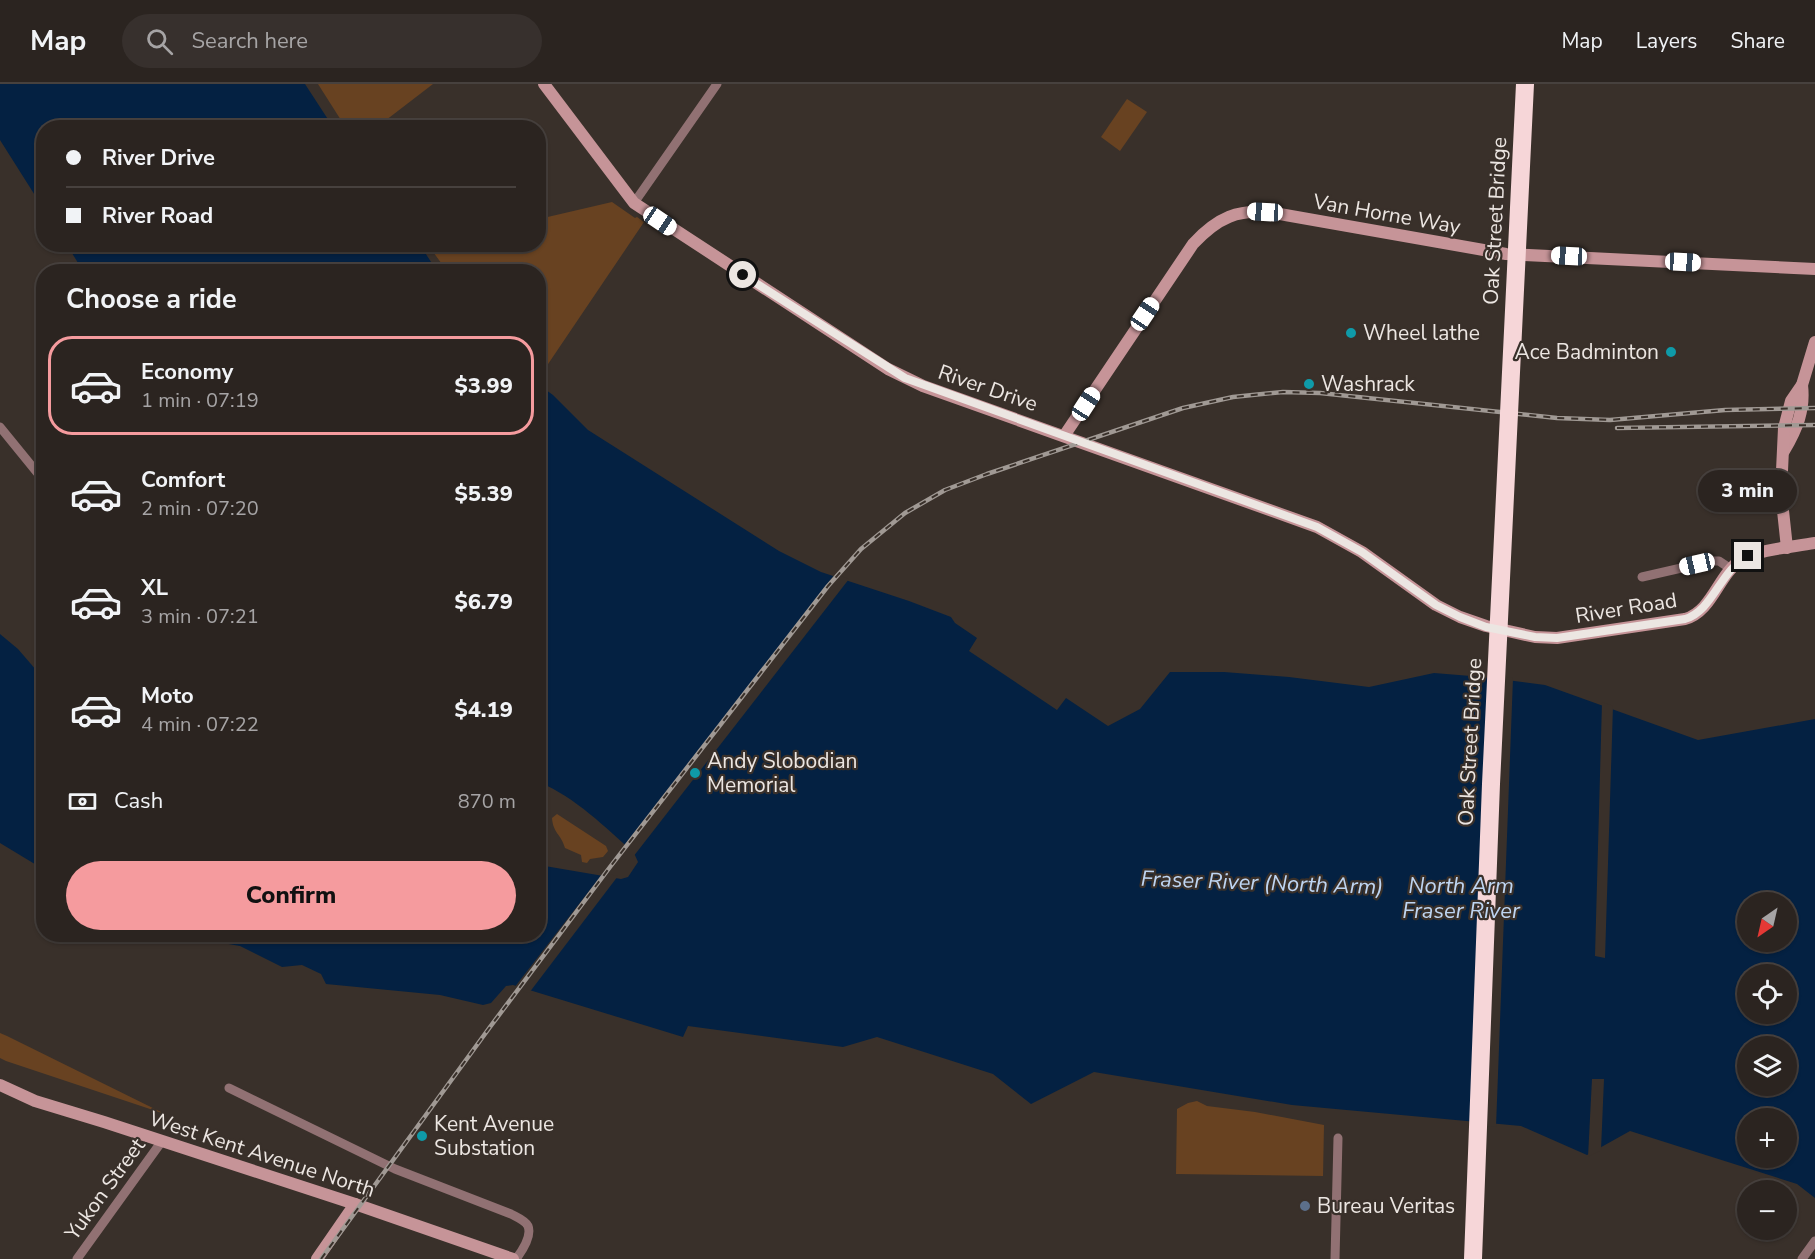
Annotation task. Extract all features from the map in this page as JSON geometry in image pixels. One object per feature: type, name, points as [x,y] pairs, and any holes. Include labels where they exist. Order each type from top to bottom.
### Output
[{"type":"highway","name":"Oak Street Bridge","points":[[1473,1259],[1491,784],[1525,84]]},
{"type":"highway","name":"Oak Street Bridge","points":[[1482,1259],[1500,784],[1534,84]]},
{"type":"street","name":"River Drive","points":[[544,84],[634,203],[905,378],[1317,527],[1362,552],[1436,605],[1486,627]]},
{"type":"street","points":[[634,203],[717,84]]},
{"type":"street","name":"Van Horne Way","points":[[1064,436],[1193,244],[1216,223],[1238,214],[1274,213],[1506,254],[1815,269]]},
{"type":"street","points":[[1787,548],[1781,492],[1784,428],[1791,400],[1802,385],[1815,342]]},
{"type":"street","points":[[0,427],[36,471]]},
{"type":"street","name":"River Road","points":[[1486,627],[1535,637],[1557,638],[1685,619],[1700,611],[1731,569],[1748,556],[1815,543]]},
{"type":"street","points":[[1642,577],[1712,561],[1719,561],[1731,569]]},
{"type":"street","name":"West Kent Avenue North","points":[[0,1085],[35,1101],[355,1204],[515,1259]]},
{"type":"street","points":[[229,1088],[395,1169],[511,1214],[528,1227],[522,1251],[515,1259]]},
{"type":"street","points":[[1335,1259],[1338,1138]]},
{"type":"street","name":"Yukon Street","points":[[77,1259],[162,1141]]},
{"type":"street","points":[[317,1259],[355,1204]]},
{"type":"street","points":[[1802,1259],[1815,1241]]},
{"type":"shaded area","points":[[318,84],[433,84],[386,120],[341,120]]},
{"type":"shaded area","points":[[1127,99],[1147,112],[1120,151],[1101,137]]},
{"type":"shaded area","points":[[612,202],[644,222],[546,367],[546,264],[442,264],[433,252],[546,252],[546,217]]},
{"type":"shaded area","points":[[557,814],[606,846],[608,851],[603,857],[590,859],[587,863],[582,862],[581,855],[565,848],[555,830],[552,818]]},
{"type":"shaded area","points":[[0,1033],[165,1114],[6,1061],[0,1058]]},
{"type":"shaded area","points":[[1197,1101],[1207,1106],[1324,1125],[1323,1176],[1176,1174],[1177,1109]]},
{"type":"water","points":[[0,84],[305,84],[328,120],[36,120],[36,197],[0,140]]},
{"type":"water","points":[[71,252],[425,252],[432,264],[79,264]]},
{"type":"water","name":"North Arm Fraser River","points":[[546,390],[588,430],[779,551],[821,572],[951,617],[955,623],[977,638],[969,651],[1057,710],[1066,698],[1108,726],[1140,709],[1170,672],[1224,672],[1369,687],[1434,673],[1483,677],[1545,685],[1698,740],[1815,719],[1815,1198],[1797,1184],[1797,1180],[1784,1180],[1747,1168],[1797,1168],[1797,1108],[1737,1108],[1737,1165],[1630,1131],[1587,1155],[1521,1126],[1292,1105],[1094,1072],[1031,1104],[993,1074],[877,1037],[843,1047],[688,1026],[683,1037],[513,985],[506,986],[491,1003],[483,1005],[440,995],[326,984],[321,974],[302,965],[282,967],[240,946],[217,942],[546,942],[546,866],[621,879],[628,877],[638,862],[634,853],[589,813],[546,786]]},
{"type":"water","points":[[0,634],[18,649],[36,670],[36,865],[0,843]]},
{"type":"pier","points":[[835,574],[849,579],[633,857],[623,847]]},
{"type":"pier","points":[[1489,674],[1513,678],[1496,1127],[1471,1125]]},
{"type":"pier","points":[[1602,702],[1613,706],[1605,958],[1595,956]]},
{"type":"pier","points":[[603,873],[618,876],[529,993],[514,988]]},
{"type":"pier","points":[[1592,1079],[1604,1079],[1601,1150],[1588,1157]]},
{"type":"railway","points":[[321,1259],[610,867],[828,586],[861,549],[905,513],[945,490],[1183,408],[1233,397],[1283,392],[1320,393],[1557,418],[1610,420],[1725,410],[1815,408]]},
{"type":"railway","points":[[1617,428],[1815,425]]},
{"type":"place","name":"Wheel lathe","points":[[1351,333]]},
{"type":"place","name":"Ace Badminton","points":[[1671,352]]},
{"type":"place","name":"Washrack","points":[[1309,384]]},
{"type":"place","name":"Andy Slobodian Memorial","points":[[695,773]]},
{"type":"place","name":"Kent Avenue Substation","points":[[422,1136]]},
{"type":"place","name":"Bureau Veritas","points":[[1305,1206]]},
{"type":"route","points":[[743,275],[905,378],[1296,518],[1330,533],[1362,552],[1436,605],[1486,627],[1521,635],[1557,638],[1685,619],[1700,611],[1731,569],[1748,556]]},
{"type":"water label","name":"Fraser River (North Arm)","points":[[1262,882]]}]
